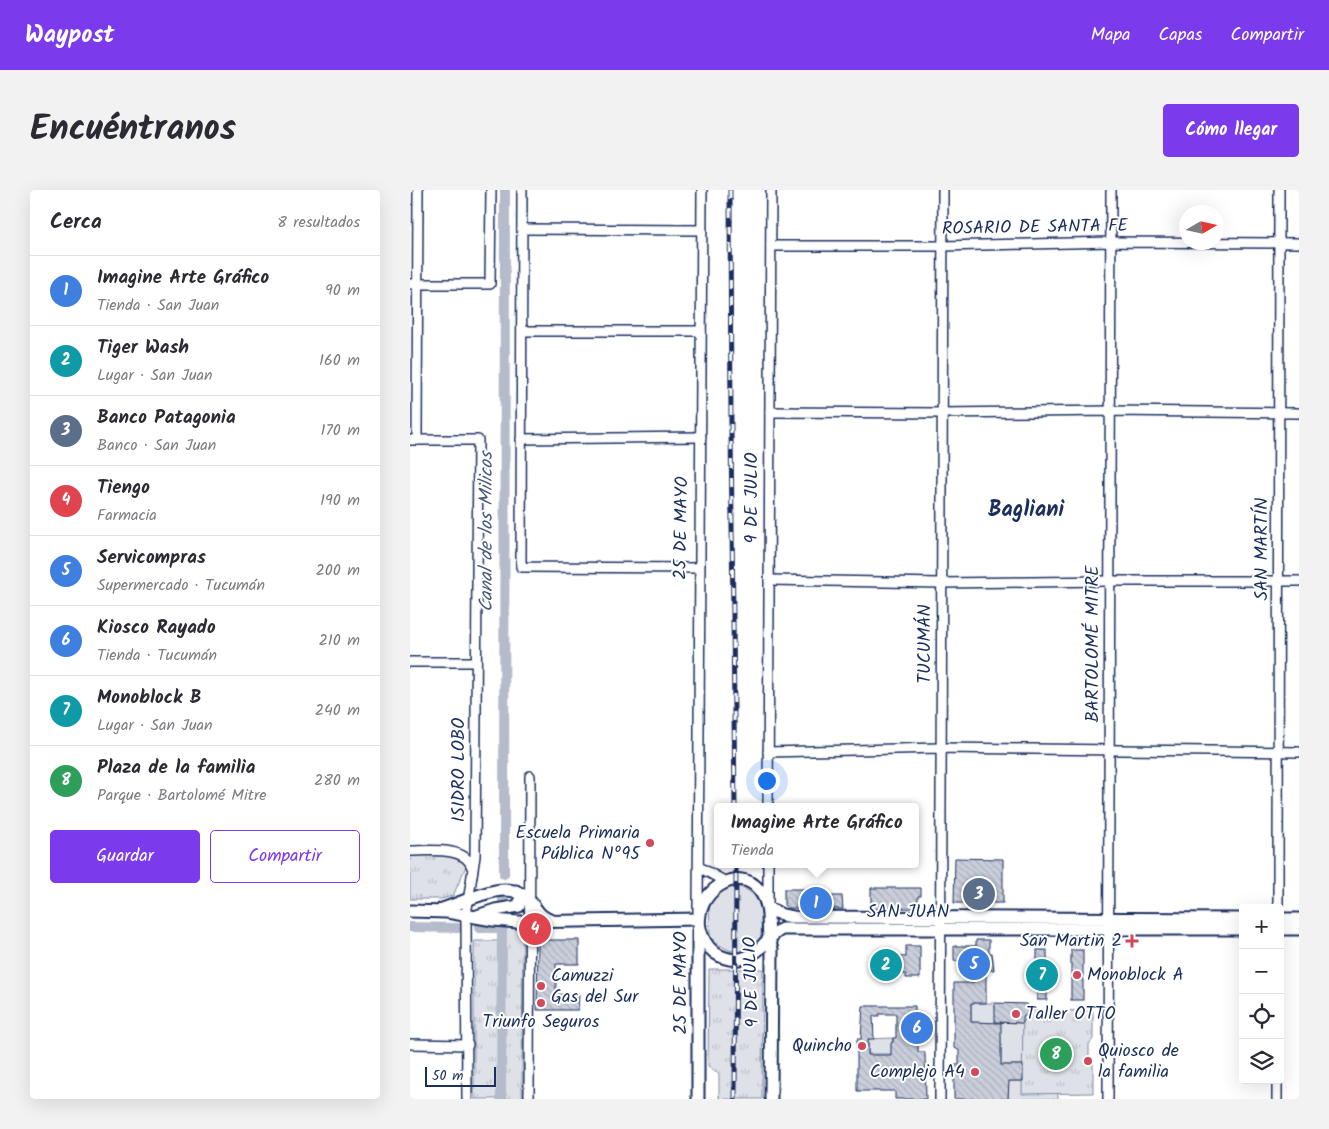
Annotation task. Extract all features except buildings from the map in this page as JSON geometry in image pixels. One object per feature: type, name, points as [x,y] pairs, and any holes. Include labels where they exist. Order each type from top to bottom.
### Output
[{"type":"main road","points":[[410,911],[435,911],[493,920],[529,922],[698,919],[702,904],[707,896],[726,882],[736,880],[751,883],[759,889],[768,908]]},
{"type":"main road","points":[[435,911],[495,891],[516,891],[529,900],[538,913],[545,918],[558,922]]},
{"type":"main road","points":[[471,916],[519,906],[520,897],[516,891]]},
{"type":"main road","name":"SAN JUAN","points":[[768,908],[782,915],[793,917],[941,924]]},
{"type":"main road","name":"9 DE JULIO","points":[[768,908],[768,940],[772,949],[771,1099]]},
{"type":"main road","name":"SAN JUAN","points":[[698,919],[706,944],[714,952],[726,958],[736,960],[756,953],[775,932],[782,929],[941,924],[1109,924],[1239,919]]},
{"type":"main road","name":"25 DE MAYO","points":[[698,919],[698,1099]]},
{"type":"main road","points":[[1284,919],[1299,919]]},
{"type":"main road","name":"SAN JUAN","points":[[1109,924],[1239,929]]},
{"type":"main road","points":[[1284,929],[1299,929]]},
{"type":"street","points":[[414,440],[414,284],[418,190]]},
{"type":"street","points":[[414,284],[490,284],[491,190]]},
{"type":"street","points":[[522,190],[521,567],[699,568]]},
{"type":"street","name":"25 DE MAYO","points":[[698,919],[702,190]]},
{"type":"street","name":"9 DE JULIO","points":[[768,803],[771,190]]},
{"type":"street","name":"TUCUMÁN","points":[[940,1099],[943,190]]},
{"type":"street","name":"BARTOLOMÉ MITRE","points":[[1108,1099],[1111,190]]},
{"type":"street","name":"SAN MARTÍN","points":[[1278,904],[1279,190]]},
{"type":"street","points":[[522,229],[702,230]]},
{"type":"street","name":"ROSARIO DE SANTA FE","points":[[771,246],[942,246],[1111,242],[1299,243]]},
{"type":"street","points":[[522,331],[701,331]]},
{"type":"street","points":[[770,412],[1299,412]]},
{"type":"street","points":[[522,439],[701,437]]},
{"type":"street","name":"ISIDRO LOBO","points":[[414,440],[478,440],[473,870],[467,900],[471,916],[467,1099]]},
{"type":"street","points":[[769,580],[941,583],[1299,581]]},
{"type":"street","points":[[410,662],[476,662]]},
{"type":"street","points":[[768,752],[940,748],[1299,752]]},
{"type":"street","points":[[529,1099],[530,776]]},
{"type":"street","points":[[410,851],[460,854],[470,860],[473,870]]},
{"type":"street","points":[[699,866],[726,882]]},
{"type":"street","name":"9 DE JULIO","points":[[768,868],[768,908]]},
{"type":"street","points":[[410,1044],[468,1045]]},
{"type":"street","points":[[1277,1084],[1277,1099]]},
{"type":"green space","points":[[410,855],[461,856],[467,864],[453,896],[441,899],[410,899]]},
{"type":"green space","points":[[735,886],[751,893],[756,898],[761,911],[761,936],[749,948],[742,951],[729,950],[710,936],[709,903],[720,891]]},
{"type":"green space","points":[[519,927],[523,932],[522,1099],[474,1099],[474,941],[503,941],[504,928]]},
{"type":"green space","points":[[709,969],[763,969],[762,1099],[719,1099],[719,1074],[708,1066]]},
{"type":"green space","points":[[971,1003],[995,1003],[996,1022],[1023,1023],[1023,1065],[1001,1065],[1001,1036],[992,1036],[992,1023],[971,1022]]},
{"type":"green space","points":[[1023,1010],[1093,1011],[1093,1039],[1089,1044],[1089,1058],[1091,1063],[1093,1063],[1093,1093],[1022,1094]]},
{"type":"green space","points":[[893,1038],[891,1047],[896,1054],[868,1054],[868,1039]]},
{"type":"green space","points":[[996,1081],[1023,1081],[1023,1093],[1058,1093],[1058,1099],[1008,1099],[1008,1093]]},
{"type":"waterway","name":"Canal de los Milicos","points":[[504,874],[505,190]]},
{"type":"waterway","name":"Canal de los Milicos","points":[[503,895],[503,901]]},
{"type":"waterway","name":"Canal de los Milicos","points":[[501,1099],[502,923]]},
{"type":"waterway","points":[[410,927],[458,928]]},
{"type":"waterway","points":[[479,928],[502,928]]},
{"type":"railway","points":[[730,190],[735,803]]},
{"type":"railway","points":[[735,1099],[736,868]]},
{"type":"place","name":"Escuela Primaria Pública Nº95","points":[[650,843]]},
{"type":"place","name":"Banco Patagonia","points":[[979,894]]},
{"type":"place","name":"Imagine Arte Gráfico","points":[[816,903]]},
{"type":"place","name":"Tiengo","points":[[535,929]]},
{"type":"place","name":"San Martin 2","points":[[1132,941]]},
{"type":"place","name":"Servicompras","points":[[974,964]]},
{"type":"place","name":"Tiger Wash","points":[[886,965]]},
{"type":"place","name":"Monoblock B","points":[[1042,975]]},
{"type":"place","name":"Monoblock A","points":[[1077,975]]},
{"type":"place","name":"Camuzzi Gas del Sur","points":[[541,986]]},
{"type":"place","name":"Triunfo Seguros","points":[[541,1003]]},
{"type":"place","name":"Taller OTTO","points":[[1016,1014]]},
{"type":"place","name":"Kiosco Rayado","points":[[917,1028]]},
{"type":"place","name":"Quincho","points":[[862,1046]]},
{"type":"place","name":"Plaza de la familia","points":[[1056,1054]]},
{"type":"place","name":"Quiosco de la familia","points":[[1088,1061]]},
{"type":"place","name":"Complejo A4","points":[[975,1072]]},
{"type":"district","name":"Bagliani","points":[[1026,510]]}]
